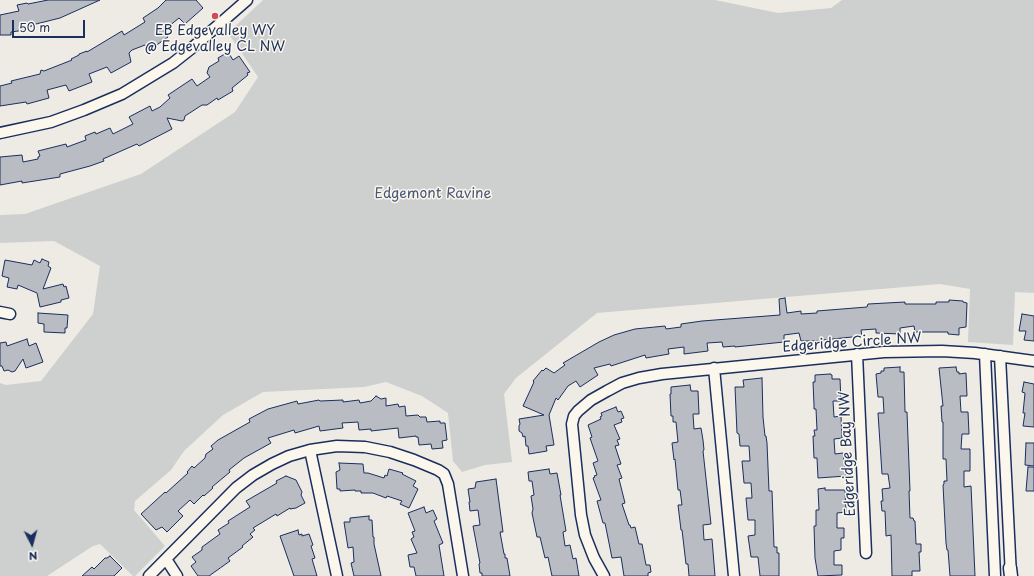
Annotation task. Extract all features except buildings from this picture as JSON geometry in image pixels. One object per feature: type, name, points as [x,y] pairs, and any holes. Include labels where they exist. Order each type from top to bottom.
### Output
[{"type":"street","points":[[0,133],[51,122],[122,94],[173,63],[247,0]]},
{"type":"street","points":[[0,312],[10,314]]},
{"type":"street","name":"Edgeridge Circle NW","points":[[604,576],[594,558],[585,535],[581,515],[572,424],[574,416],[591,400],[622,384],[639,378],[662,374],[857,354],[942,351],[992,355],[1034,361]]},
{"type":"street","name":"Edgeridge Bay NW","points":[[857,354],[866,553]]},
{"type":"street","points":[[992,355],[1006,488],[1011,573]]},
{"type":"street","points":[[992,355],[991,488],[995,576]]},
{"type":"street","points":[[714,368],[734,576]]},
{"type":"street","points":[[148,576],[236,488],[253,475],[288,456],[310,450],[337,446],[365,447],[402,456],[438,470],[444,474],[448,484],[464,576]]},
{"type":"street","points":[[310,450],[337,576]]},
{"type":"street","points":[[991,488],[1006,488]]},
{"type":"street","points":[[166,559],[177,576]]},
{"type":"green space","name":"Edgemont Ravine","points":[[263,0],[715,0],[778,13],[831,8],[842,0],[1034,0],[1034,293],[1015,292],[1013,345],[968,342],[970,289],[940,284],[597,313],[516,378],[504,394],[512,462],[485,465],[462,472],[453,461],[448,413],[422,396],[386,382],[364,387],[263,392],[223,415],[184,451],[171,470],[135,501],[134,510],[165,546],[135,576],[133,576],[100,544],[93,546],[47,576],[0,576],[0,383],[6,385],[41,381],[93,314],[100,266],[54,241],[0,243],[0,215],[25,214],[141,174],[235,112],[258,77],[228,33]]},
{"type":"place","name":"EB Edgevalley WY @ Edgevalley CL NW","points":[[215,16]]}]
